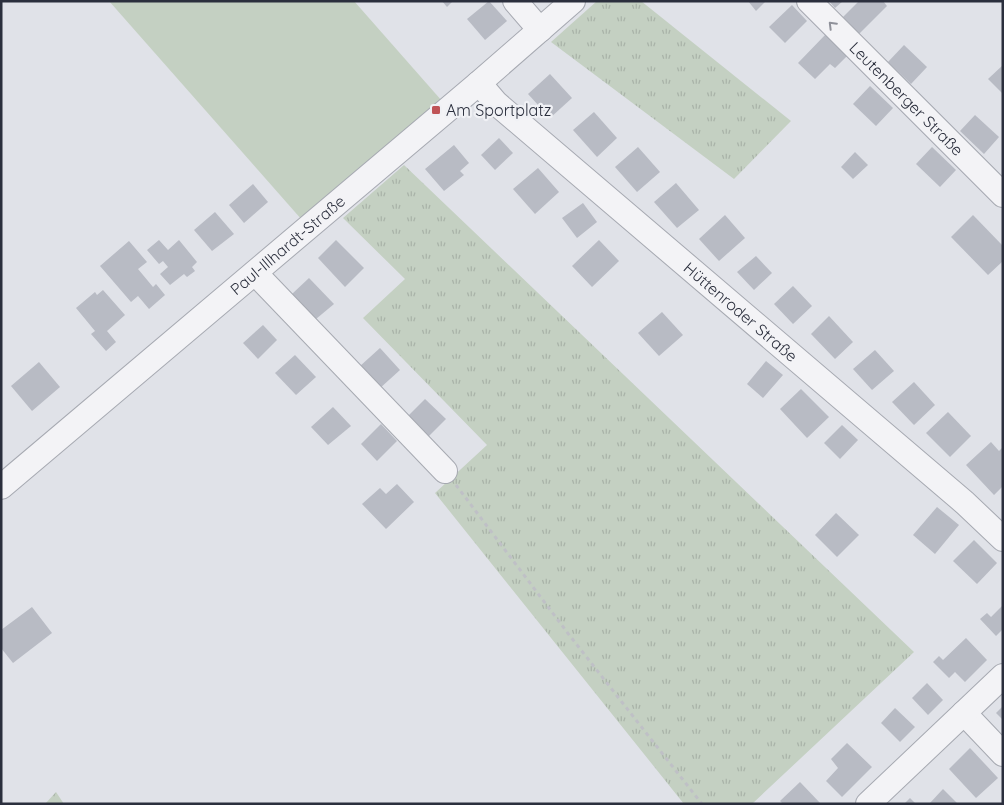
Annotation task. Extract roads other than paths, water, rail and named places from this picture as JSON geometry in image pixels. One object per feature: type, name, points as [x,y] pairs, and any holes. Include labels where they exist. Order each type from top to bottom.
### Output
[{"type":"street","points":[[515,1],[540,30]]},
{"type":"street","name":"Paul-Illhardt-Straße","points":[[1,487],[479,83],[573,1]]},
{"type":"street","name":"Leutenberger Straße","points":[[809,1],[1003,195]]},
{"type":"street","name":"Hüttenroder Straße","points":[[479,83],[496,102],[965,503],[1003,539]]},
{"type":"street","points":[[255,272],[444,471]]},
{"type":"street","points":[[868,804],[1003,676]]},
{"type":"street","points":[[964,713],[1003,754]]},
{"type":"place","name":"Am Sportplatz","points":[[436,110]]}]
